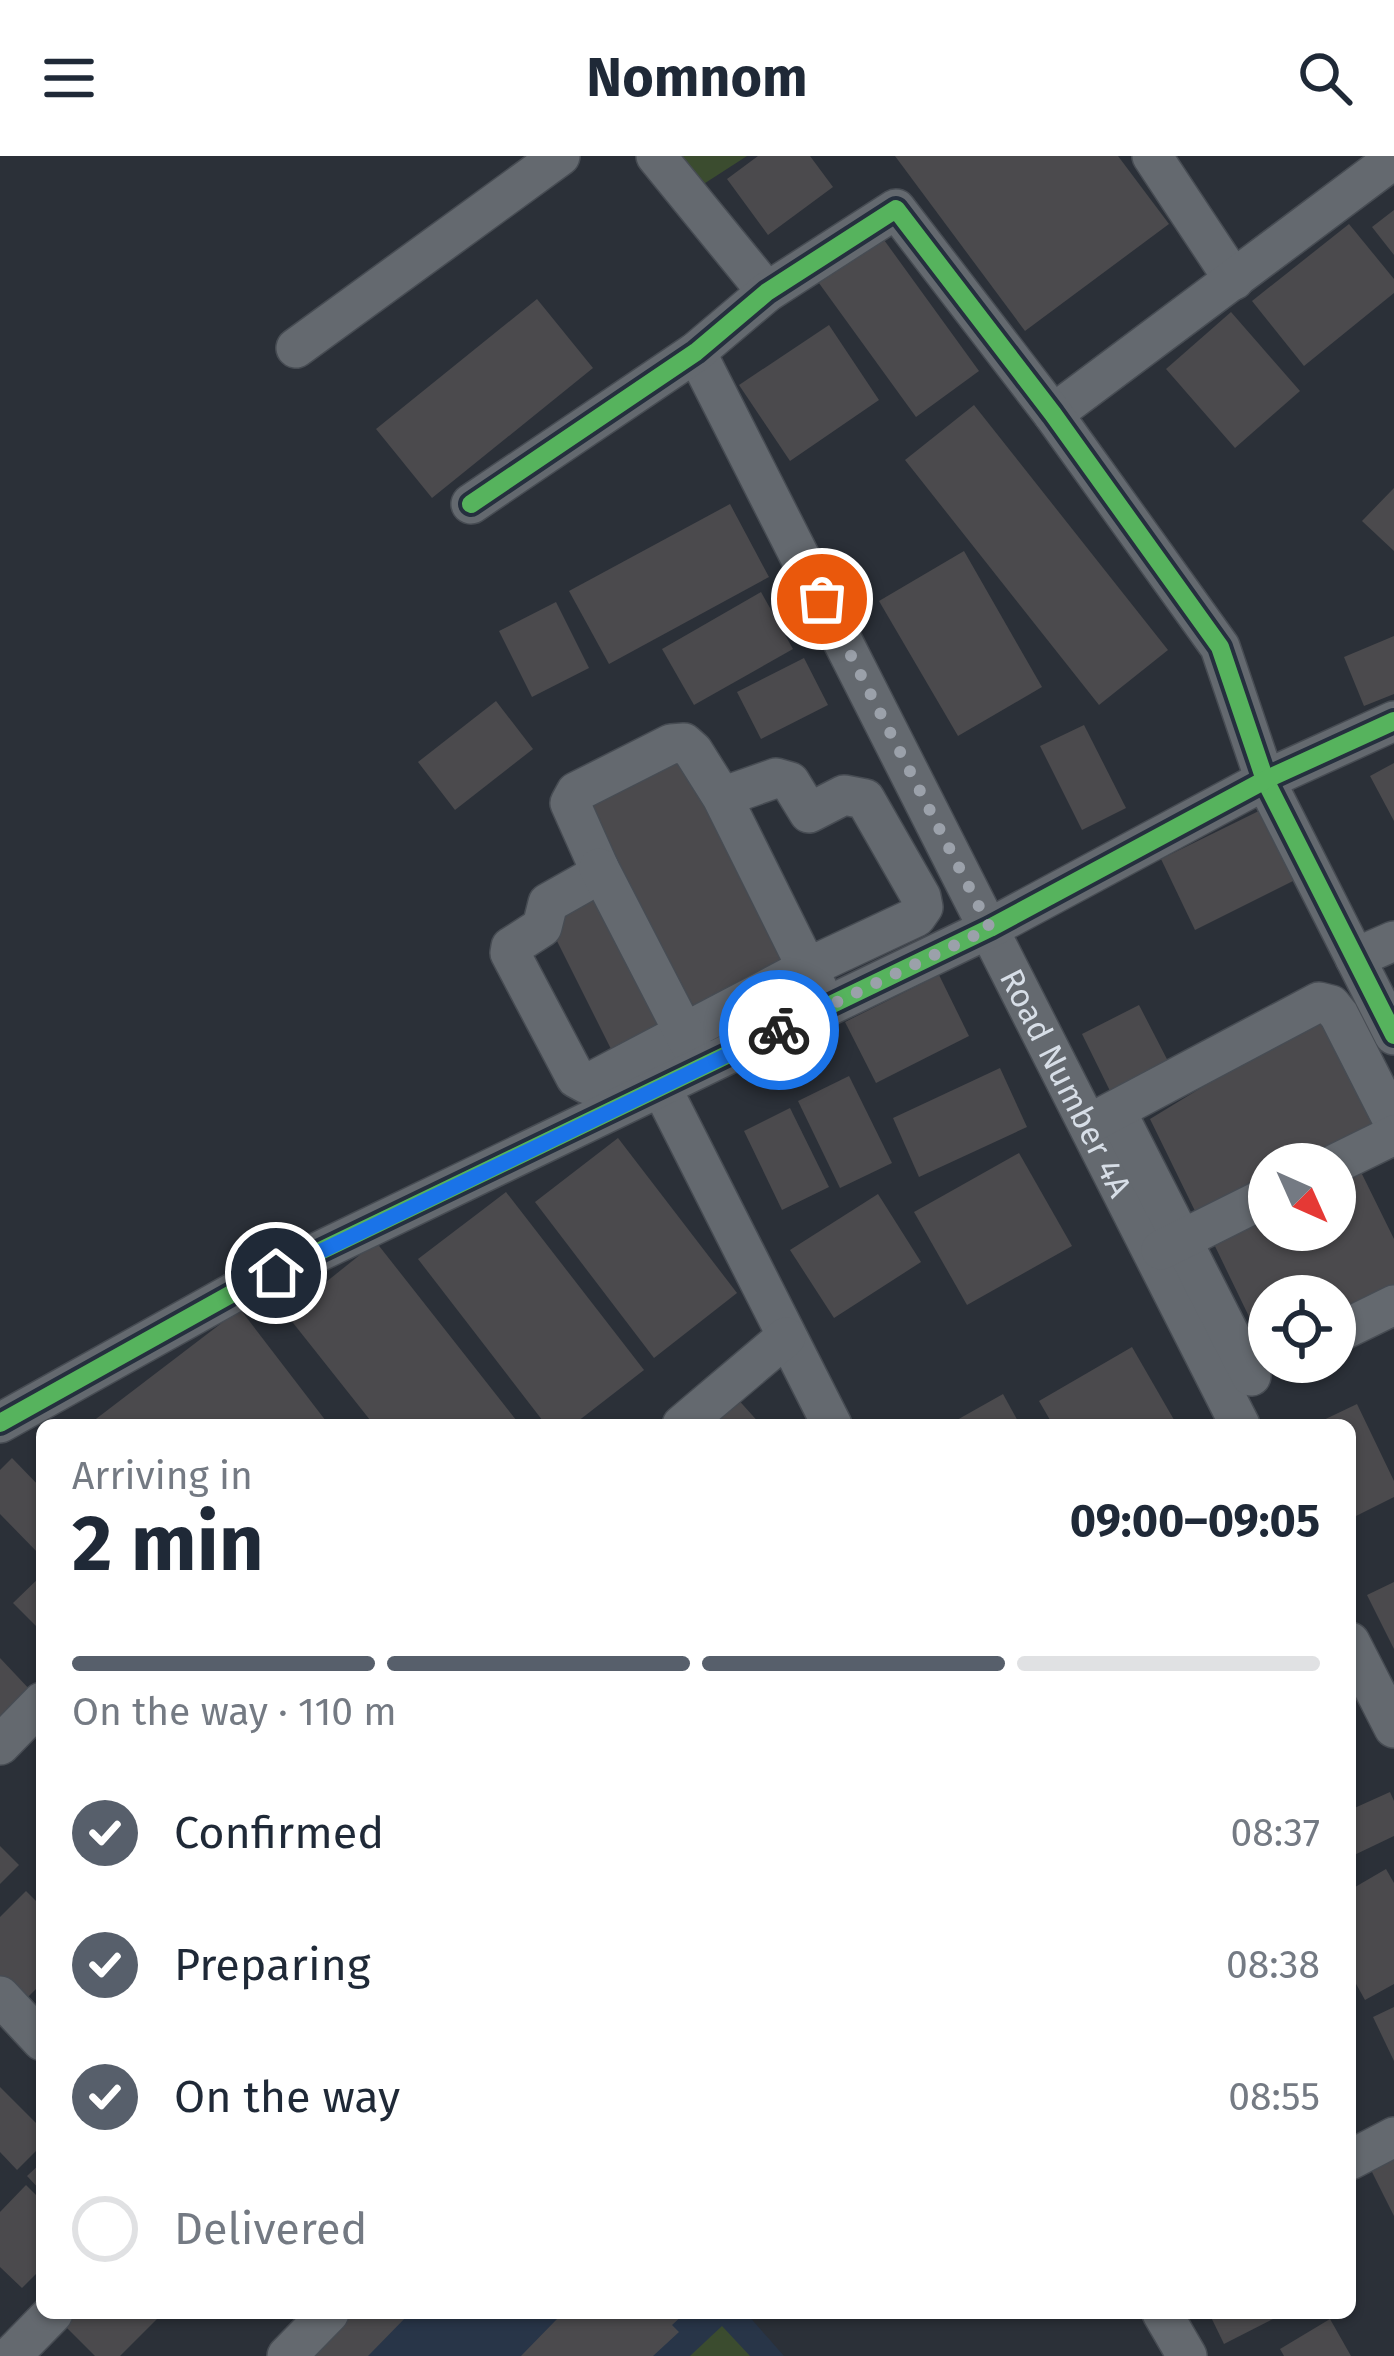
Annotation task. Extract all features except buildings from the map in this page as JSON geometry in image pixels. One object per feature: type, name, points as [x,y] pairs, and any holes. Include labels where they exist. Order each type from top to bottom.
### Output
[{"type":"street","points":[[296,348],[560,156]]},
{"type":"street","points":[[656,156],[767,292]]},
{"type":"street","points":[[1152,156],[1234,280]]},
{"type":"street","points":[[1053,414],[1394,159]]},
{"type":"street","points":[[471,505],[696,352],[767,292],[896,209],[1053,414],[1220,647],[1265,780],[1394,1035]]},
{"type":"street","name":"Road Number 4A","points":[[696,352],[990,928],[1102,1117],[1167,1246],[1248,1388]]},
{"type":"street","points":[[598,868],[594,877],[548,903],[542,927],[511,947],[510,953],[570,1069],[580,1083],[587,1084],[827,1007],[990,928],[1265,780],[1394,722]]},
{"type":"street","points":[[693,1050],[598,868],[570,803],[576,792],[671,744],[684,743],[693,751],[722,797],[827,1007]]},
{"type":"street","points":[[0,1423],[233,1294],[661,1087],[693,1050],[807,968],[916,917],[923,907],[865,799],[844,795],[809,813],[790,782],[776,778],[722,797]]},
{"type":"street","points":[[1355,958],[1394,941]]},
{"type":"street","points":[[1102,1117],[1319,1002],[1339,1015],[1394,1123]]},
{"type":"street","points":[[661,1087],[829,1419]]},
{"type":"street","points":[[1356,1154],[1394,1135]]},
{"type":"street","points":[[1167,1246],[1248,1206]]},
{"type":"street","points":[[1356,1324],[1394,1305]]},
{"type":"street","points":[[689,1419],[786,1337]]},
{"type":"street","points":[[1356,1654],[1394,1728]]},
{"type":"street","points":[[0,1745],[36,1708]]},
{"type":"street","points":[[0,1996],[36,2035]]},
{"type":"street","points":[[1356,2157],[1394,2138]]},
{"type":"street","points":[[11,2356],[47,2319]]},
{"type":"street","points":[[287,2356],[323,2319]]},
{"type":"street","points":[[1165,2319],[1186,2356]]},
{"type":"shaded area","points":[[334,2319],[751,2319],[784,2356],[297,2356]]},
{"type":"green space","points":[[676,156],[747,156],[699,187]]},
{"type":"green space","points":[[722,2326],[750,2356],[690,2356]]},
{"type":"cycle path","points":[[471,504],[696,352],[767,292],[896,209],[1053,414],[1220,647],[1265,780],[1394,1035]]},
{"type":"cycle path","points":[[0,1423],[233,1293],[990,928],[1265,780],[1394,721]]},
{"type":"way so far","points":[[779,1030],[990,928],[822,599]]},
{"type":"route","points":[[276,1273],[779,1030]]}]
